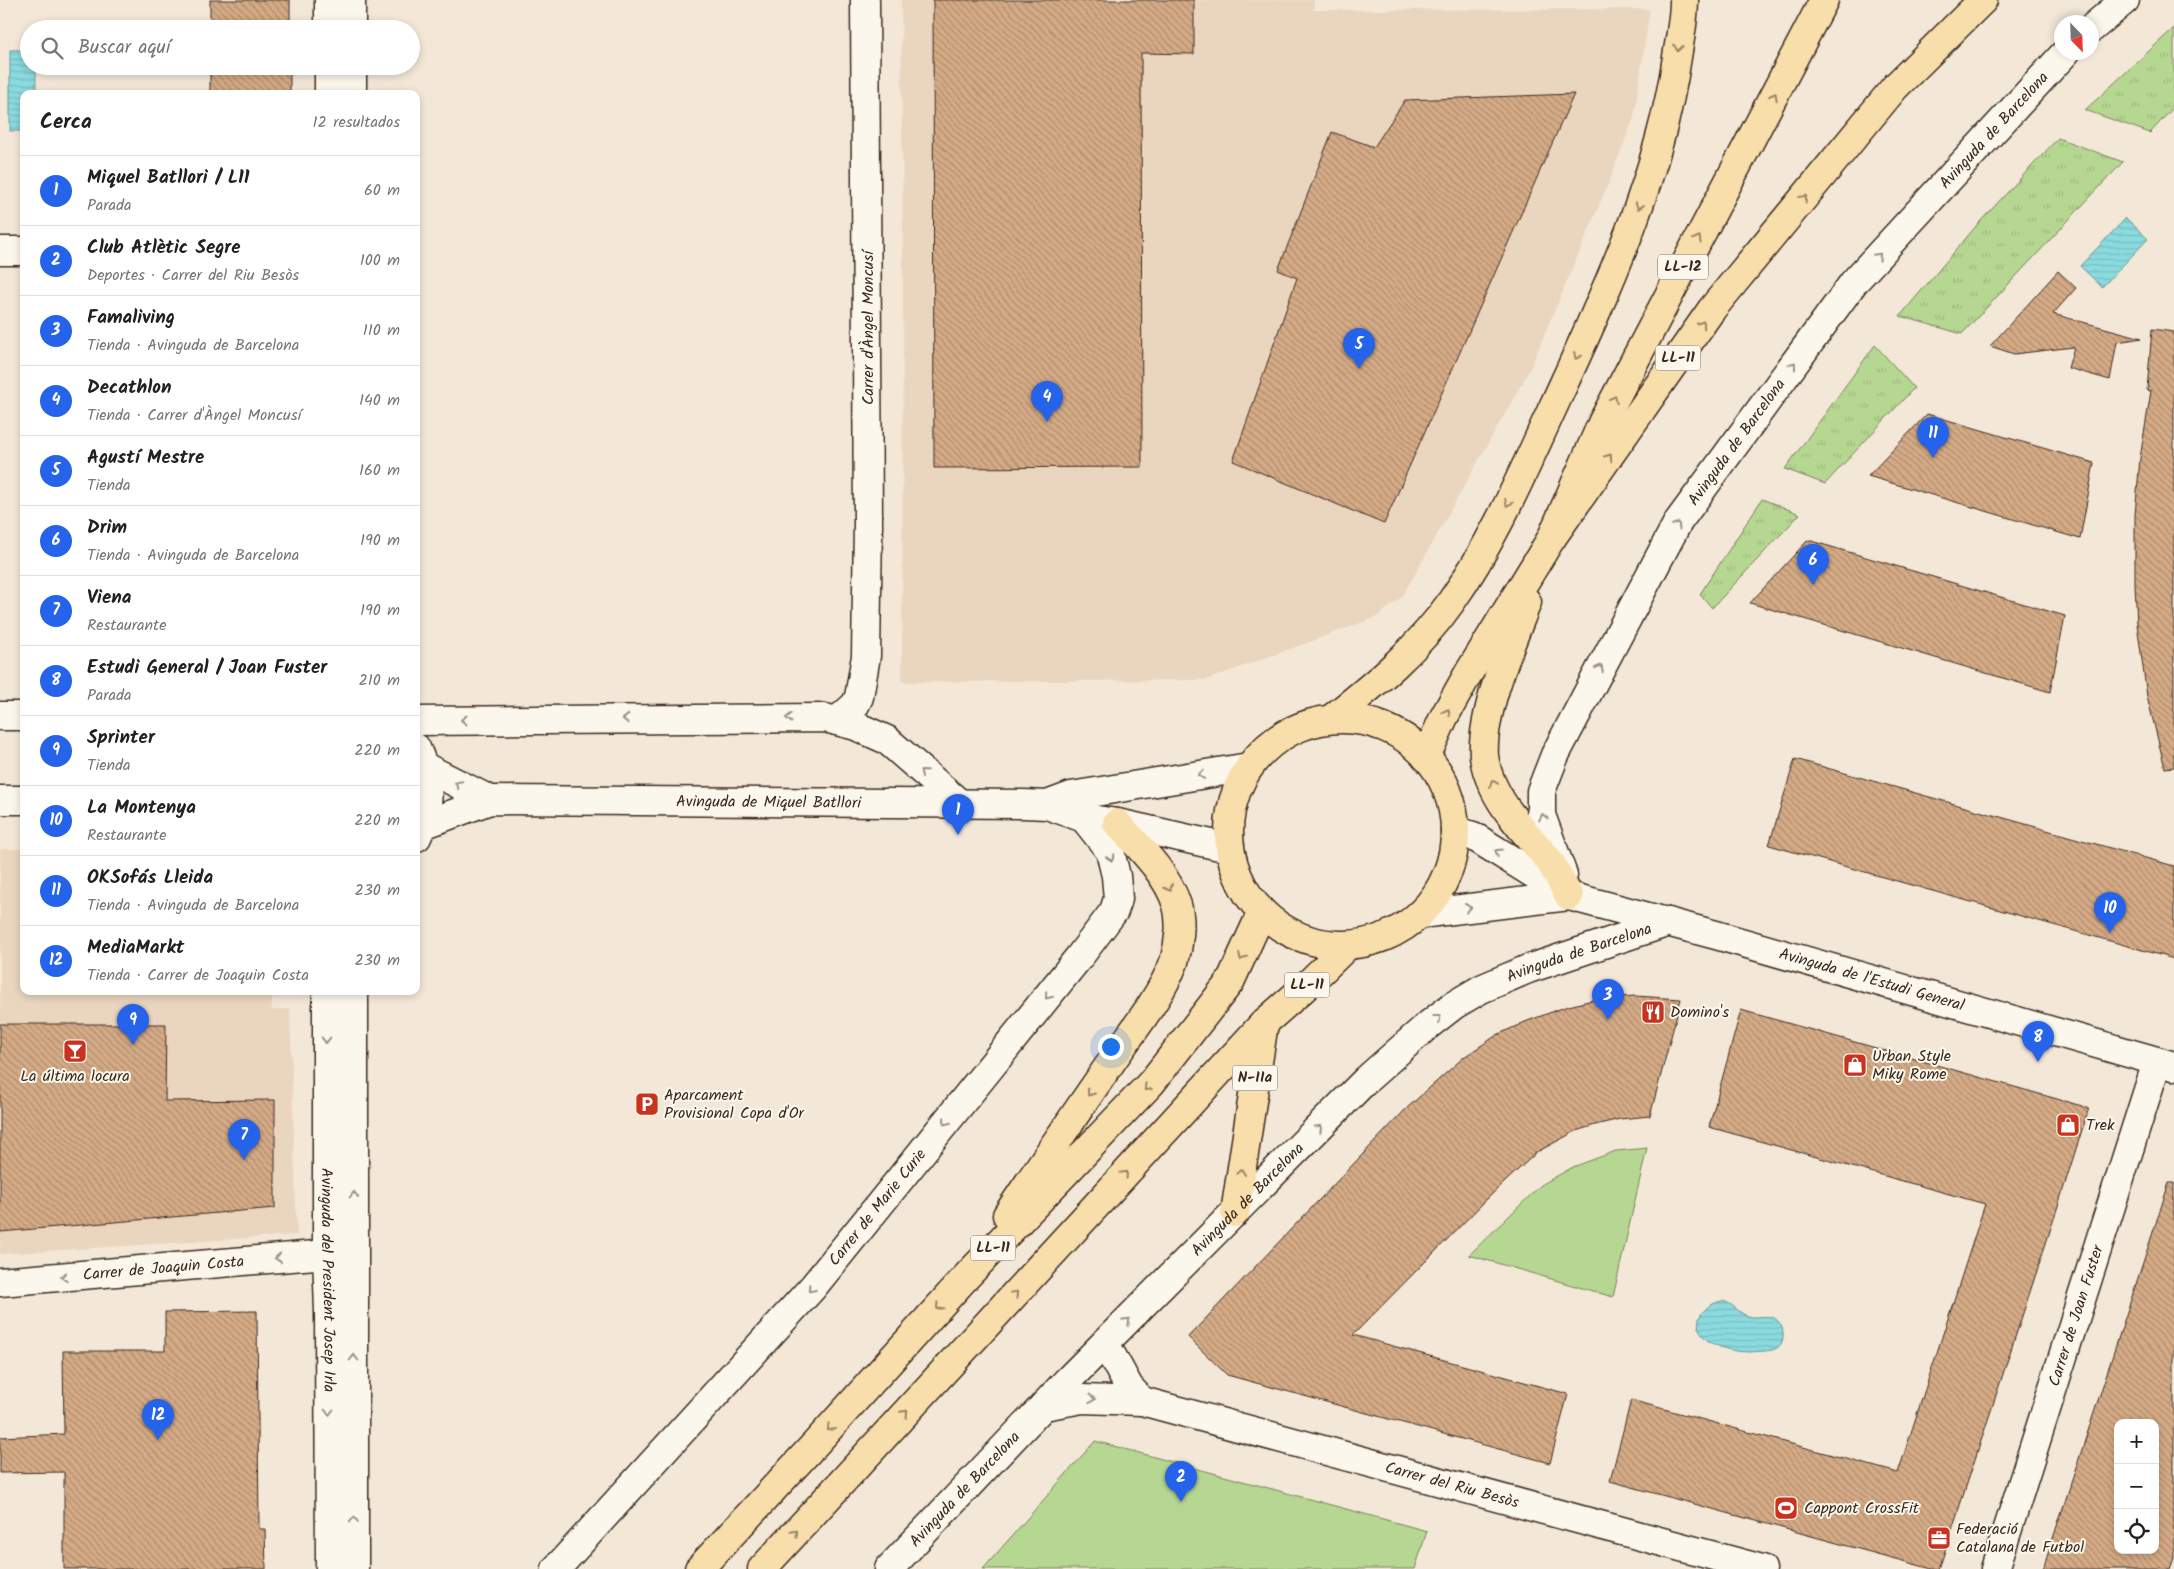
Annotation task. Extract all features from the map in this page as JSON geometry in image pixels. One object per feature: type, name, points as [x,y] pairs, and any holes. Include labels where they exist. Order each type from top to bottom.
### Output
[{"type":"main road","points":[[1331,719],[1382,678],[1426,634],[1451,602],[1495,529],[1608,286],[1647,182],[1671,96],[1684,0]]},
{"type":"main road","name":"LL-12","points":[[1551,539],[1603,422],[1824,0]]},
{"type":"main road","name":"LL-11","points":[[1426,756],[1444,717],[1468,674],[1551,539],[1712,309],[1895,87],[1983,0]]},
{"type":"main road","points":[[1551,539],[1508,653],[1494,698],[1484,733],[1484,758],[1494,787],[1510,815],[1551,864],[1569,896]]},
{"type":"main road","points":[[1331,719],[1358,720],[1383,726],[1407,739],[1426,756],[1439,773],[1448,791],[1455,831],[1453,854],[1446,876],[1435,896],[1420,914],[1404,926],[1368,942],[1348,945],[1325,944],[1302,938],[1281,927],[1262,912],[1250,899],[1240,883],[1229,848],[1229,820],[1236,792],[1249,767],[1265,749],[1284,734],[1307,724],[1331,719]]},
{"type":"main road","points":[[965,1278],[1164,984],[1174,960],[1179,930],[1177,906],[1166,882],[1144,852],[1117,823]]},
{"type":"main road","name":"LL-11","points":[[699,1569],[965,1278],[1156,1078],[1230,982],[1262,912]]},
{"type":"main road","name":"LL-11","points":[[762,1569],[1264,1023],[1304,988],[1348,945]]},
{"type":"main road","name":"N-IIa","points":[[1235,1213],[1264,1023]]},
{"type":"street","points":[[328,0],[329,20]]},
{"type":"street","points":[[351,0],[352,20]]},
{"type":"street","name":"Carrer d'Àngel Moncusí","points":[[837,721],[855,705],[859,697],[866,656],[868,477],[865,0]]},
{"type":"street","points":[[2099,22],[2125,0]]},
{"type":"street","name":"Avinguda de Barcelona","points":[[1569,896],[1558,858],[1541,815],[1541,791],[1554,755],[1678,522],[1854,282],[2059,60]]},
{"type":"street","points":[[329,75],[329,90]]},
{"type":"street","points":[[352,75],[352,90]]},
{"type":"street","points":[[0,251],[20,251]]},
{"type":"street","name":"Carrer d'Àngel Moncusí","points":[[866,656],[872,677],[874,708],[879,725],[887,740]]},
{"type":"street","points":[[0,716],[20,716]]},
{"type":"street","points":[[420,721],[825,718],[856,726],[887,740],[959,803]]},
{"type":"street","points":[[420,832],[428,806],[429,787],[421,758]]},
{"type":"street","name":"Avinguda de Miquel Batllori","points":[[421,758],[490,800]]},
{"type":"street","name":"Avinguda de Miquel Batllori","points":[[1047,805],[1070,796],[1249,767]]},
{"type":"street","points":[[0,800],[20,800]]},
{"type":"street","name":"Avinguda de Miquel Batllori","points":[[420,832],[490,800],[959,803],[1047,805],[1084,818],[1117,823],[1229,848]]},
{"type":"street","name":"Carrer de Marie Curie","points":[[556,1569],[813,1287],[1080,956],[1114,911],[1118,899],[1118,887],[1110,851],[1084,818]]},
{"type":"street","name":"Avinguda de l'Estudi General","points":[[1455,831],[1473,836],[1569,896],[1669,922],[2166,1064]]},
{"type":"street","name":"Avinguda de l'Estudi General","points":[[1420,914],[1569,896]]},
{"type":"street","name":"Avinguda de Barcelona","points":[[889,1569],[1105,1343],[1366,1080],[1427,1026],[1454,1005],[1481,989],[1528,969],[1669,922]]},
{"type":"street","name":"Avinguda del President Josep Irla","points":[[327,995],[330,1569]]},
{"type":"street","name":"Avinguda del President Josep Irla","points":[[354,995],[354,1569]]},
{"type":"street","name":"Carrer de Joan Fuster","points":[[1994,1569],[2166,1064]]},
{"type":"street","name":"Carrer de Joaquin Costa","points":[[0,1282],[327,1254]]},
{"type":"street","points":[[1105,1343],[1128,1387],[1142,1401]]},
{"type":"street","name":"Carrer del Riu Besòs","points":[[1044,1406],[1082,1399],[1142,1401],[1762,1569]]},
{"type":"shaded area","points":[[901,0],[1314,0],[1314,10],[1650,9],[1634,117],[1607,187],[1529,371],[1402,597],[1377,617],[1206,680],[902,682],[903,264]]},
{"type":"shaded area","points":[[0,849],[20,849],[20,995],[272,995],[272,1010],[290,1009],[297,1235],[0,1254]]},
{"type":"green space","points":[[2174,28],[2174,107],[2150,133],[2085,110]]},
{"type":"green space","points":[[2058,138],[2123,162],[1962,334],[1900,316],[1977,225]]},
{"type":"green space","points":[[1875,345],[1914,388],[1825,484],[1785,469]]},
{"type":"green space","points":[[1762,499],[1800,514],[1712,608],[1700,594]]},
{"type":"green space","points":[[1647,1148],[1613,1297],[1469,1255],[1541,1185],[1573,1167],[1616,1151]]},
{"type":"green space","points":[[1095,1441],[1427,1531],[1415,1569],[983,1569]]},
{"type":"water","points":[[10,50],[20,50],[20,75],[36,75],[36,90],[20,90],[20,131],[10,131]]},
{"type":"water","points":[[2126,218],[2148,239],[2102,287],[2080,266]]},
{"type":"water","points":[[1722,1301],[1748,1316],[1764,1316],[1777,1320],[1783,1332],[1780,1345],[1771,1350],[1745,1352],[1724,1348],[1710,1342],[1703,1336],[1698,1324],[1703,1312],[1708,1307]]},
{"type":"building","points":[[210,0],[290,0],[290,20],[210,20]]},
{"type":"building","points":[[933,0],[1194,0],[1194,54],[1141,53],[1142,467],[934,468]]},
{"type":"building","points":[[210,75],[290,75],[290,90],[210,90]]},
{"type":"building","points":[[1574,94],[1384,524],[1233,461],[1297,278],[1278,270],[1332,132],[1374,147],[1405,100]]},
{"type":"building","points":[[2058,271],[2076,288],[2053,314],[2142,338],[2117,342],[2110,380],[2068,368],[2074,347],[2014,354],[1990,346]]},
{"type":"building","points":[[2152,329],[2174,332],[2174,767],[2165,768],[2147,696],[2137,624],[2135,585],[2135,515],[2140,458],[2151,391],[2147,390]]},
{"type":"building","points":[[1927,414],[2094,463],[2080,539],[1868,476]]},
{"type":"building","points":[[1808,540],[2065,616],[2050,692],[1750,603]]},
{"type":"building","points":[[1795,759],[2174,866],[2174,959],[1769,845]]},
{"type":"building","points":[[1636,996],[1681,999],[1650,1116],[1620,1119],[1576,1131],[1537,1152],[1490,1196],[1353,1335],[1568,1394],[1550,1463],[1227,1375],[1188,1337],[1407,1108],[1464,1057],[1497,1035],[1565,1007],[1600,998]]},
{"type":"building","points":[[1741,1010],[2089,1108],[1939,1569],[1932,1569],[1610,1481],[1631,1400],[1898,1473],[1985,1204],[1709,1127]]},
{"type":"building","points":[[0,1024],[166,1024],[165,1101],[275,1100],[275,1208],[0,1232]]},
{"type":"building","points":[[2169,1183],[2174,1183],[2174,1558],[2170,1569],[2043,1569]]},
{"type":"building","points":[[257,1311],[259,1529],[265,1529],[266,1569],[64,1569],[64,1472],[0,1473],[0,1437],[64,1434],[63,1351],[165,1351],[165,1312]]},
{"type":"place","name":"Agustí Mestre","points":[[1359,369]]},
{"type":"place","name":"Decathlon","points":[[1047,422]]},
{"type":"place","name":"OKSofás Lleida","points":[[1933,458]]},
{"type":"place","name":"Drim","points":[[1813,585]]},
{"type":"place","name":"Miquel Batllori / L11","points":[[958,835]]},
{"type":"place","name":"La Montenya","points":[[2110,933]]},
{"type":"place","name":"Domino's","points":[[1653,1012]]},
{"type":"place","name":"Famaliving","points":[[1608,1020]]},
{"type":"place","name":"Sprinter","points":[[133,1045]]},
{"type":"place","name":"La última locura","points":[[75,1051]]},
{"type":"place","name":"Estudi General / Joan Fuster","points":[[2038,1062]]},
{"type":"place","name":"Urban Style Miky Rome","points":[[1855,1065]]},
{"type":"place","name":"Aparcament Provisional Copa d'Or","points":[[647,1104]]},
{"type":"place","name":"Trek","points":[[2068,1125]]},
{"type":"place","name":"Viena","points":[[244,1160]]},
{"type":"place","name":"MediaMarkt","points":[[158,1440]]},
{"type":"place","name":"Club Atlètic Segre","points":[[1181,1502]]},
{"type":"place","name":"Cappont CrossFit","points":[[1786,1508]]},
{"type":"place","name":"Federació Catalana de Futbol","points":[[1939,1538]]}]
